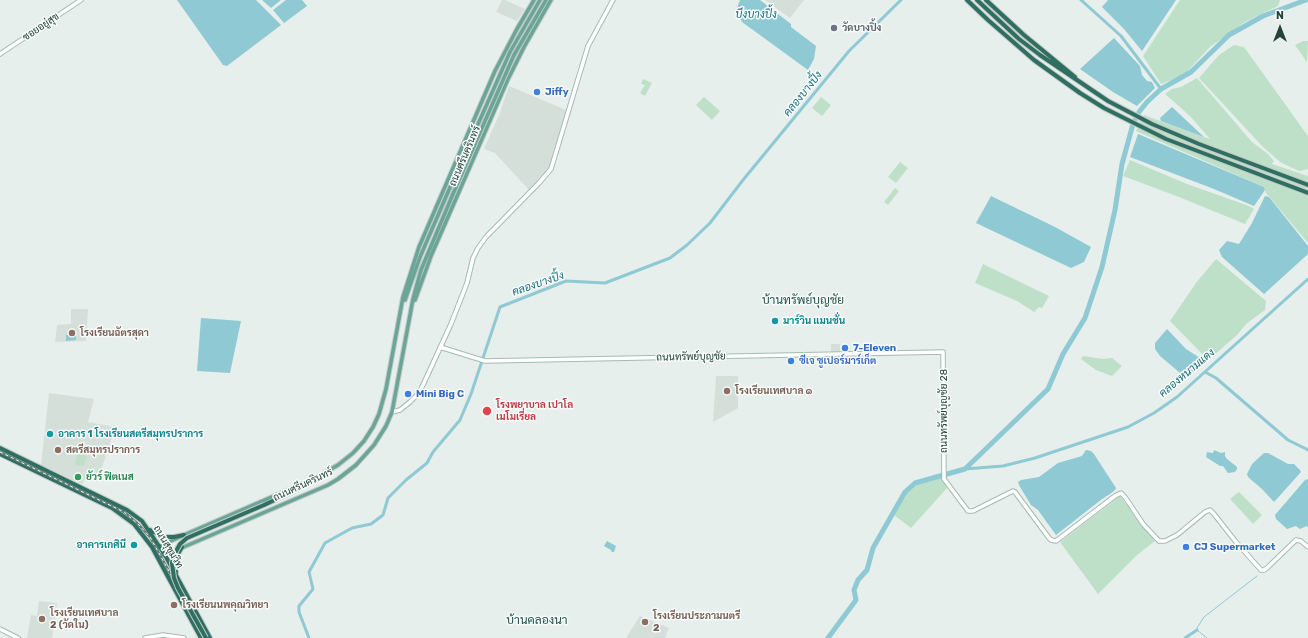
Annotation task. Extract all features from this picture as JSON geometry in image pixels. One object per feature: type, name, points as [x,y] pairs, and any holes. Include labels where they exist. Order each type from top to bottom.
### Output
[{"type":"highway","points":[[967,0],[998,30],[1034,60],[1074,89],[1104,108],[1166,138],[1308,193]]},
{"type":"highway","points":[[977,0],[1019,39],[1084,86],[1108,101],[1152,124],[1199,144],[1308,185]]},
{"type":"highway","points":[[986,0],[1024,35],[1084,86]]},
{"type":"highway","name":"ถนนสุขุมวิท","points":[[0,448],[127,510],[147,527],[160,546],[210,638]]},
{"type":"highway","name":"ถนนสุขุมวิท","points":[[0,454],[118,512],[134,524],[147,539],[156,554],[164,572],[201,638]]},
{"type":"highway","points":[[206,638],[174,578],[172,563],[174,555],[180,544],[187,538],[264,505],[294,491],[312,480]]},
{"type":"highway","points":[[140,531],[144,533],[146,532],[147,527],[155,534],[164,537],[184,535]]},
{"type":"highway","points":[[176,576],[175,559],[182,547]]},
{"type":"highway","points":[[164,572],[167,568],[172,568]]},
{"type":"main road","name":"ถนนศรีนครินทร์","points":[[534,0],[507,47],[415,257],[404,292],[384,401],[373,428],[362,444],[346,460],[328,472],[160,546],[156,554],[165,555],[322,487],[356,465],[374,445],[386,426],[392,412],[415,290],[424,259],[514,54],[546,0]]},
{"type":"main road","name":"ถนนศรีนครินทร์","points":[[399,322],[411,280],[448,192],[510,52],[540,0]]},
{"type":"main road","name":"ถนนศรีนครินทร์","points":[[409,324],[424,274],[479,144],[524,47],[551,0]]},
{"type":"main road","points":[[481,104],[481,110],[485,114],[494,110]]},
{"type":"main road","points":[[466,139],[470,136],[476,136],[479,144]]},
{"type":"main road","points":[[196,530],[194,536],[195,539],[199,540]]},
{"type":"street","name":"ซอยอยู่สุข","points":[[0,54],[81,0]]},
{"type":"street","points":[[392,412],[400,410],[418,394],[431,369],[463,293],[473,258],[478,248],[486,237],[551,169],[588,46],[613,0]]},
{"type":"street","name":"ถนนทรัพย์บุญชัย","points":[[440,347],[485,361],[943,352]]},
{"type":"street","name":"ถนนทรัพย์บุญชัย 28","points":[[943,352],[944,479],[969,512],[1013,491],[1016,492],[1049,538],[1054,541],[1121,493],[1124,495],[1143,524],[1159,541],[1165,541],[1177,535],[1205,512],[1210,510],[1261,570],[1267,568],[1296,540],[1301,541],[1308,547]]},
{"type":"street","points":[[0,630],[18,638]]},
{"type":"street","points":[[145,638],[163,635],[184,638]]},
{"type":"shaded area","points":[[502,0],[525,9],[517,21],[496,12]]},
{"type":"shaded area","points":[[765,0],[804,0],[790,18]]},
{"type":"shaded area","points":[[509,86],[566,110],[549,169],[529,190],[495,153],[484,149],[499,115]]},
{"type":"shaded area","name":"โรงเรียนฉัตรสุดา","points":[[71,309],[88,309],[86,341],[55,342],[57,325],[71,324]]},
{"type":"shaded area","points":[[831,344],[840,344],[840,352],[831,352]]},
{"type":"shaded area","points":[[831,356],[851,356],[851,364],[831,363]]},
{"type":"shaded area","name":"โรงเรียนเทศบาล ๑","points":[[716,376],[738,376],[738,408],[713,422]]},
{"type":"shaded area","points":[[49,393],[94,399],[88,422],[110,426],[115,429],[97,482],[87,476],[82,484],[41,465]]},
{"type":"shaded area","name":"โรงเรียนเทศบาล 2 (วัดใน)","points":[[39,601],[57,603],[52,638],[27,638],[31,615],[37,616]]},
{"type":"shaded area","name":"โรงเรียนประภามนตรี 2","points":[[640,616],[669,628],[665,638],[626,638]]},
{"type":"green space","points":[[1180,0],[1280,0],[1278,6],[1245,22],[1210,47],[1184,75],[1161,84],[1143,56]]},
{"type":"green space","points":[[1303,41],[1308,41],[1307,62],[1295,45]]},
{"type":"green space","points":[[1234,45],[1244,47],[1308,136],[1308,169],[1299,171],[1280,162],[1262,146],[1199,78],[1219,55]]},
{"type":"green space","points":[[1197,78],[1252,142],[1268,154],[1274,161],[1272,164],[1308,176],[1308,243],[1266,193],[1264,187],[1136,131],[1144,115],[1210,139],[1190,116],[1165,94],[1172,89],[1181,87]]},
{"type":"green space","points":[[643,79],[652,83],[645,96],[640,93],[645,85],[641,84]]},
{"type":"green space","points":[[704,97],[720,111],[712,120],[696,105]]},
{"type":"green space","points":[[821,97],[831,105],[822,116],[812,108]]},
{"type":"green space","points":[[1130,160],[1187,184],[1254,209],[1245,224],[1123,176]]},
{"type":"green space","points":[[900,162],[908,168],[896,183],[888,177]]},
{"type":"green space","points":[[895,188],[899,191],[888,205],[884,202]]},
{"type":"green space","points":[[1216,259],[1266,301],[1265,310],[1246,324],[1237,335],[1213,356],[1206,358],[1170,321],[1196,283]]},
{"type":"green space","points":[[983,264],[1049,296],[1042,308],[1039,307],[1034,312],[1017,301],[975,283]]},
{"type":"green space","points":[[1083,356],[1103,359],[1112,358],[1122,366],[1112,376],[1096,370],[1081,359]]},
{"type":"green space","points":[[77,454],[87,455],[84,466],[75,465]]},
{"type":"green space","points":[[941,478],[947,488],[911,528],[894,515],[906,494],[913,486]]},
{"type":"green space","points":[[1239,492],[1262,515],[1253,524],[1230,499]]},
{"type":"green space","points":[[1120,496],[1155,541],[1137,555],[1098,594],[1060,542]]},
{"type":"water","points":[[177,0],[256,0],[281,25],[227,66],[223,65]]},
{"type":"water","points":[[262,0],[281,0],[271,8]]},
{"type":"water","points":[[286,0],[302,0],[307,6],[284,23],[273,10]]},
{"type":"water","name":"บึงบางปิ้ง","points":[[740,0],[760,0],[816,46],[814,59],[808,70],[742,22],[736,11]]},
{"type":"water","points":[[1108,0],[1176,0],[1142,51],[1124,29],[1102,7]]},
{"type":"water","points":[[1114,38],[1140,66],[1142,75],[1147,81],[1152,82],[1155,88],[1137,106],[1113,92],[1080,69]]},
{"type":"water","points":[[1172,107],[1204,137],[1161,121],[1160,118]]},
{"type":"water","points":[[1138,134],[1264,187],[1265,190],[1254,206],[1130,157]]},
{"type":"water","points":[[991,196],[1055,227],[1091,247],[1084,262],[1071,268],[976,223]]},
{"type":"water","points":[[1265,196],[1269,197],[1308,246],[1308,254],[1264,294],[1222,257],[1219,250],[1227,241],[1239,244],[1252,223]]},
{"type":"water","points":[[201,318],[241,321],[230,373],[197,371]]},
{"type":"water","points":[[1167,329],[1186,349],[1200,358],[1198,366],[1186,378],[1160,356],[1155,349],[1155,343]]},
{"type":"water","points":[[66,335],[76,335],[76,340],[66,341]]},
{"type":"water","points":[[1086,450],[1091,451],[1094,454],[1116,488],[1056,535],[1038,510],[1031,505],[1018,482],[1021,480],[1039,477],[1058,463],[1082,456]]},
{"type":"water","points":[[1214,450],[1221,453],[1225,452],[1227,459],[1237,467],[1235,472],[1228,473],[1223,466],[1220,466],[1206,457],[1207,452],[1213,453]]},
{"type":"water","points":[[1264,453],[1268,453],[1288,464],[1294,464],[1301,472],[1274,502],[1248,477],[1247,474],[1252,464]]},
{"type":"water","points":[[1308,479],[1308,528],[1307,526],[1300,529],[1296,526],[1287,529],[1276,519],[1275,515],[1305,480]]},
{"type":"water","points":[[607,541],[616,546],[614,552],[604,546]]},
{"type":"waterway","name":"คลองบางปิ้ง","points":[[309,638],[299,612],[299,606],[313,589],[309,572],[325,543],[352,528],[371,524],[383,515],[388,498],[406,480],[427,463],[433,452],[460,420],[471,394],[500,307],[566,281],[605,283],[670,258],[687,245],[710,223],[743,180],[849,51],[901,0]]},
{"type":"waterway","points":[[1081,0],[1121,36],[1161,89]]},
{"type":"waterway","points":[[828,638],[856,600],[854,590],[858,580],[867,570],[873,548],[905,492],[915,483],[965,469],[1048,389],[1063,354],[1085,318],[1102,267],[1115,210],[1122,164],[1133,124],[1139,112],[1161,89],[1191,72],[1229,35],[1263,16],[1306,0]]},
{"type":"waterway","name":"คลองหนามแดง","points":[[965,469],[1003,466],[1035,458],[1128,427],[1154,413],[1177,397],[1308,279]]},
{"type":"waterway","points":[[1205,372],[1216,378],[1288,440],[1308,450]]},
{"type":"waterway","points":[[1207,638],[1197,630],[1204,617],[1257,576]]},
{"type":"waterway","points":[[1185,638],[1197,630]]},
{"type":"railway","points":[[0,452],[124,512],[139,525],[150,537],[206,638]]},
{"type":"place","name":"วัดบางปิ้ง","points":[[834,28]]},
{"type":"place","name":"Jiffy","points":[[537,92]]},
{"type":"place","name":"มาร์วิน แมนชั่น","points":[[775,321]]},
{"type":"place","name":"โรงเรียนฉัตรสุดา","points":[[72,333]]},
{"type":"place","name":"7-Eleven","points":[[845,348]]},
{"type":"place","name":"ซีเจ ซูเปอร์มาร์เก็ต","points":[[791,361]]},
{"type":"place","name":"โรงเรียนเทศบาล ๑","points":[[727,391]]},
{"type":"place","name":"Mini Big C","points":[[408,394]]},
{"type":"place","name":"โรงพยาบาล เปาโล เมโมเรี่ยล","points":[[487,411]]},
{"type":"place","name":"อาคาร 1 โรงเรียนสตรีสมุทรปราการ","points":[[50,434]]},
{"type":"place","name":"สตรีสมุทรปราการ","points":[[58,450]]},
{"type":"place","name":"ยัวร์ ฟิตเนส","points":[[78,477]]},
{"type":"place","name":"อาคารเกศินี","points":[[134,545]]},
{"type":"place","name":"CJ Supermarket","points":[[1186,547]]},
{"type":"place","name":"โรงเรียนนพคุณวิทยา","points":[[174,605]]},
{"type":"place","name":"โรงเรียนเทศบาล 2 (วัดใน)","points":[[42,619]]},
{"type":"place","name":"โรงเรียนประภามนตรี 2","points":[[645,622]]},
{"type":"district","name":"บ้านทรัพย์บุญชัย","points":[[803,301]]},
{"type":"district","name":"บ้านคลองนา","points":[[537,621]]}]
